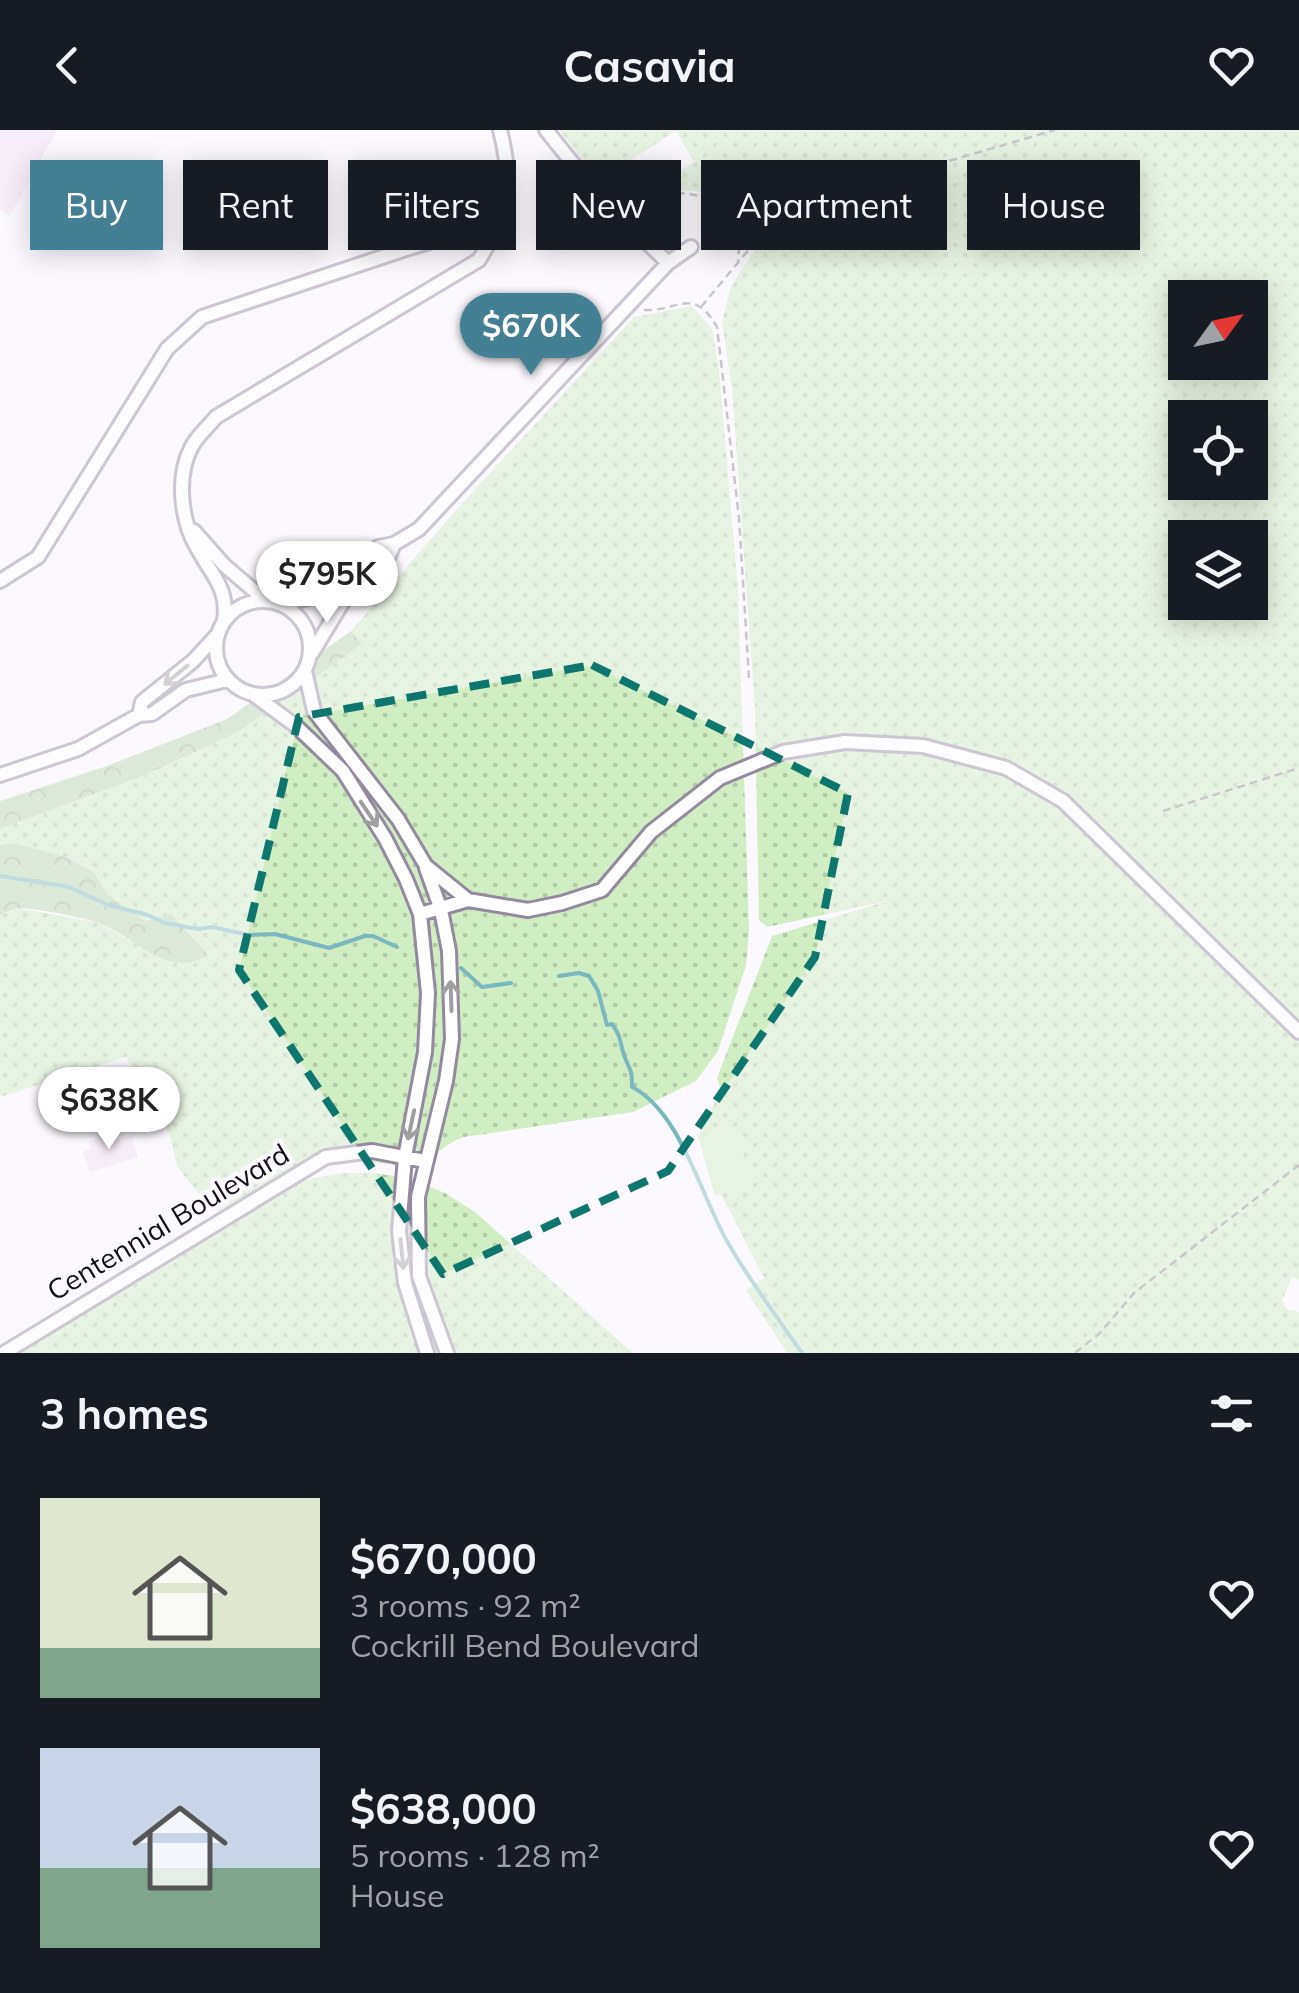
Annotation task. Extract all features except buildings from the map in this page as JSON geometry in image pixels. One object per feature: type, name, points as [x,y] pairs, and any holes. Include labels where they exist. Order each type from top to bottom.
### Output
[{"type":"street","points":[[500,130],[508,160]]},
{"type":"street","points":[[546,130],[572,160]]},
{"type":"street","points":[[282,604],[322,595],[378,547],[394,544],[420,529],[668,263],[691,247]]},
{"type":"street","points":[[0,582],[38,557],[168,349],[202,316],[403,250]]},
{"type":"street","points":[[139,715],[142,702],[193,661],[224,620],[227,602],[217,578],[196,547],[182,501],[183,472],[191,446],[216,417],[479,260],[485,250]]},
{"type":"street","points":[[655,250],[668,263]]},
{"type":"street","points":[[188,526],[224,565],[266,600]]},
{"type":"street","points":[[254,696],[284,692],[305,670],[344,600],[389,556],[394,544]]},
{"type":"street","points":[[224,620],[250,602],[282,604],[305,626],[310,656]]},
{"type":"street","points":[[217,634],[218,666],[227,680],[349,767],[398,819],[426,866],[441,910],[448,951],[452,1039],[418,1197],[420,1276],[447,1353]]},
{"type":"street","points":[[305,670],[314,712],[349,767],[406,878],[420,914],[428,993],[425,1052],[405,1157],[399,1231],[405,1283],[427,1353]]},
{"type":"street","points":[[0,775],[78,750],[139,715],[152,714],[186,690],[227,680]]},
{"type":"street","points":[[426,866],[468,900],[528,910],[562,903],[602,890],[651,832],[720,778],[782,752],[845,742],[923,746],[1006,768],[1063,801],[1299,1032]]},
{"type":"street","points":[[420,914],[468,900]]},
{"type":"street","name":"Centennial Boulevard","points":[[4,1353],[326,1157],[372,1151],[425,1161]]},
{"type":"path","points":[[947,162],[1055,130]]},
{"type":"path","points":[[738,264],[739,250]]},
{"type":"path","points":[[701,307],[749,250]]},
{"type":"path","points":[[633,302],[646,311],[683,302],[701,307],[717,327],[740,518],[749,678]]},
{"type":"path","points":[[1164,811],[1299,768]]},
{"type":"path","points":[[1075,1353],[1100,1333],[1134,1292],[1299,1165]]},
{"type":"highlighted area","points":[[592,665],[848,793],[815,957],[668,1171],[443,1274],[239,970],[299,717]]},
{"type":"green space","points":[[559,130],[1299,130],[1299,1280],[1292,1277],[1282,1301],[1287,1309],[1299,1312],[1299,1353],[787,1353],[746,1290],[764,1278],[721,1194],[715,1195],[698,1136],[721,1090],[717,1078],[772,936],[887,901],[767,927],[759,920],[755,708],[732,389],[722,322],[731,286],[754,250],[947,250],[947,160],[701,160],[701,192],[681,191],[681,170],[694,162],[676,131],[631,160],[582,160]]},
{"type":"green space","points":[[692,306],[712,329],[719,370],[738,590],[749,931],[746,965],[718,1051],[696,1081],[633,1112],[464,1137],[409,1165],[356,1160],[313,1166],[219,1211],[212,1211],[178,1168],[169,1134],[126,1057],[0,1097],[0,915],[17,908],[100,923],[161,959],[208,953],[171,914],[145,921],[106,893],[94,872],[66,857],[14,843],[0,845],[0,829],[143,776],[240,731],[362,644],[351,631],[634,317]]},
{"type":"green space","points":[[351,631],[362,644],[240,731],[143,776],[0,829],[0,801],[107,766],[227,719]]},
{"type":"green space","points":[[14,843],[66,857],[94,872],[106,893],[145,921],[171,914],[208,954],[194,961],[166,961],[114,930],[83,919],[22,909],[0,915],[0,845]]},
{"type":"green space","points":[[735,1126],[752,1184],[715,1195],[698,1136]]},
{"type":"green space","points":[[342,1173],[411,1179],[445,1193],[475,1212],[633,1353],[15,1353],[284,1188]]},
{"type":"waterway","points":[[0,876],[69,887],[108,905],[198,929],[275,934],[329,948],[373,936],[397,947]]},
{"type":"waterway","points":[[461,968],[482,987],[511,983]]},
{"type":"waterway","points":[[559,976],[589,976],[598,991],[607,1025],[612,1024],[619,1036],[632,1087],[649,1099],[677,1135],[728,1243],[802,1353]]}]
